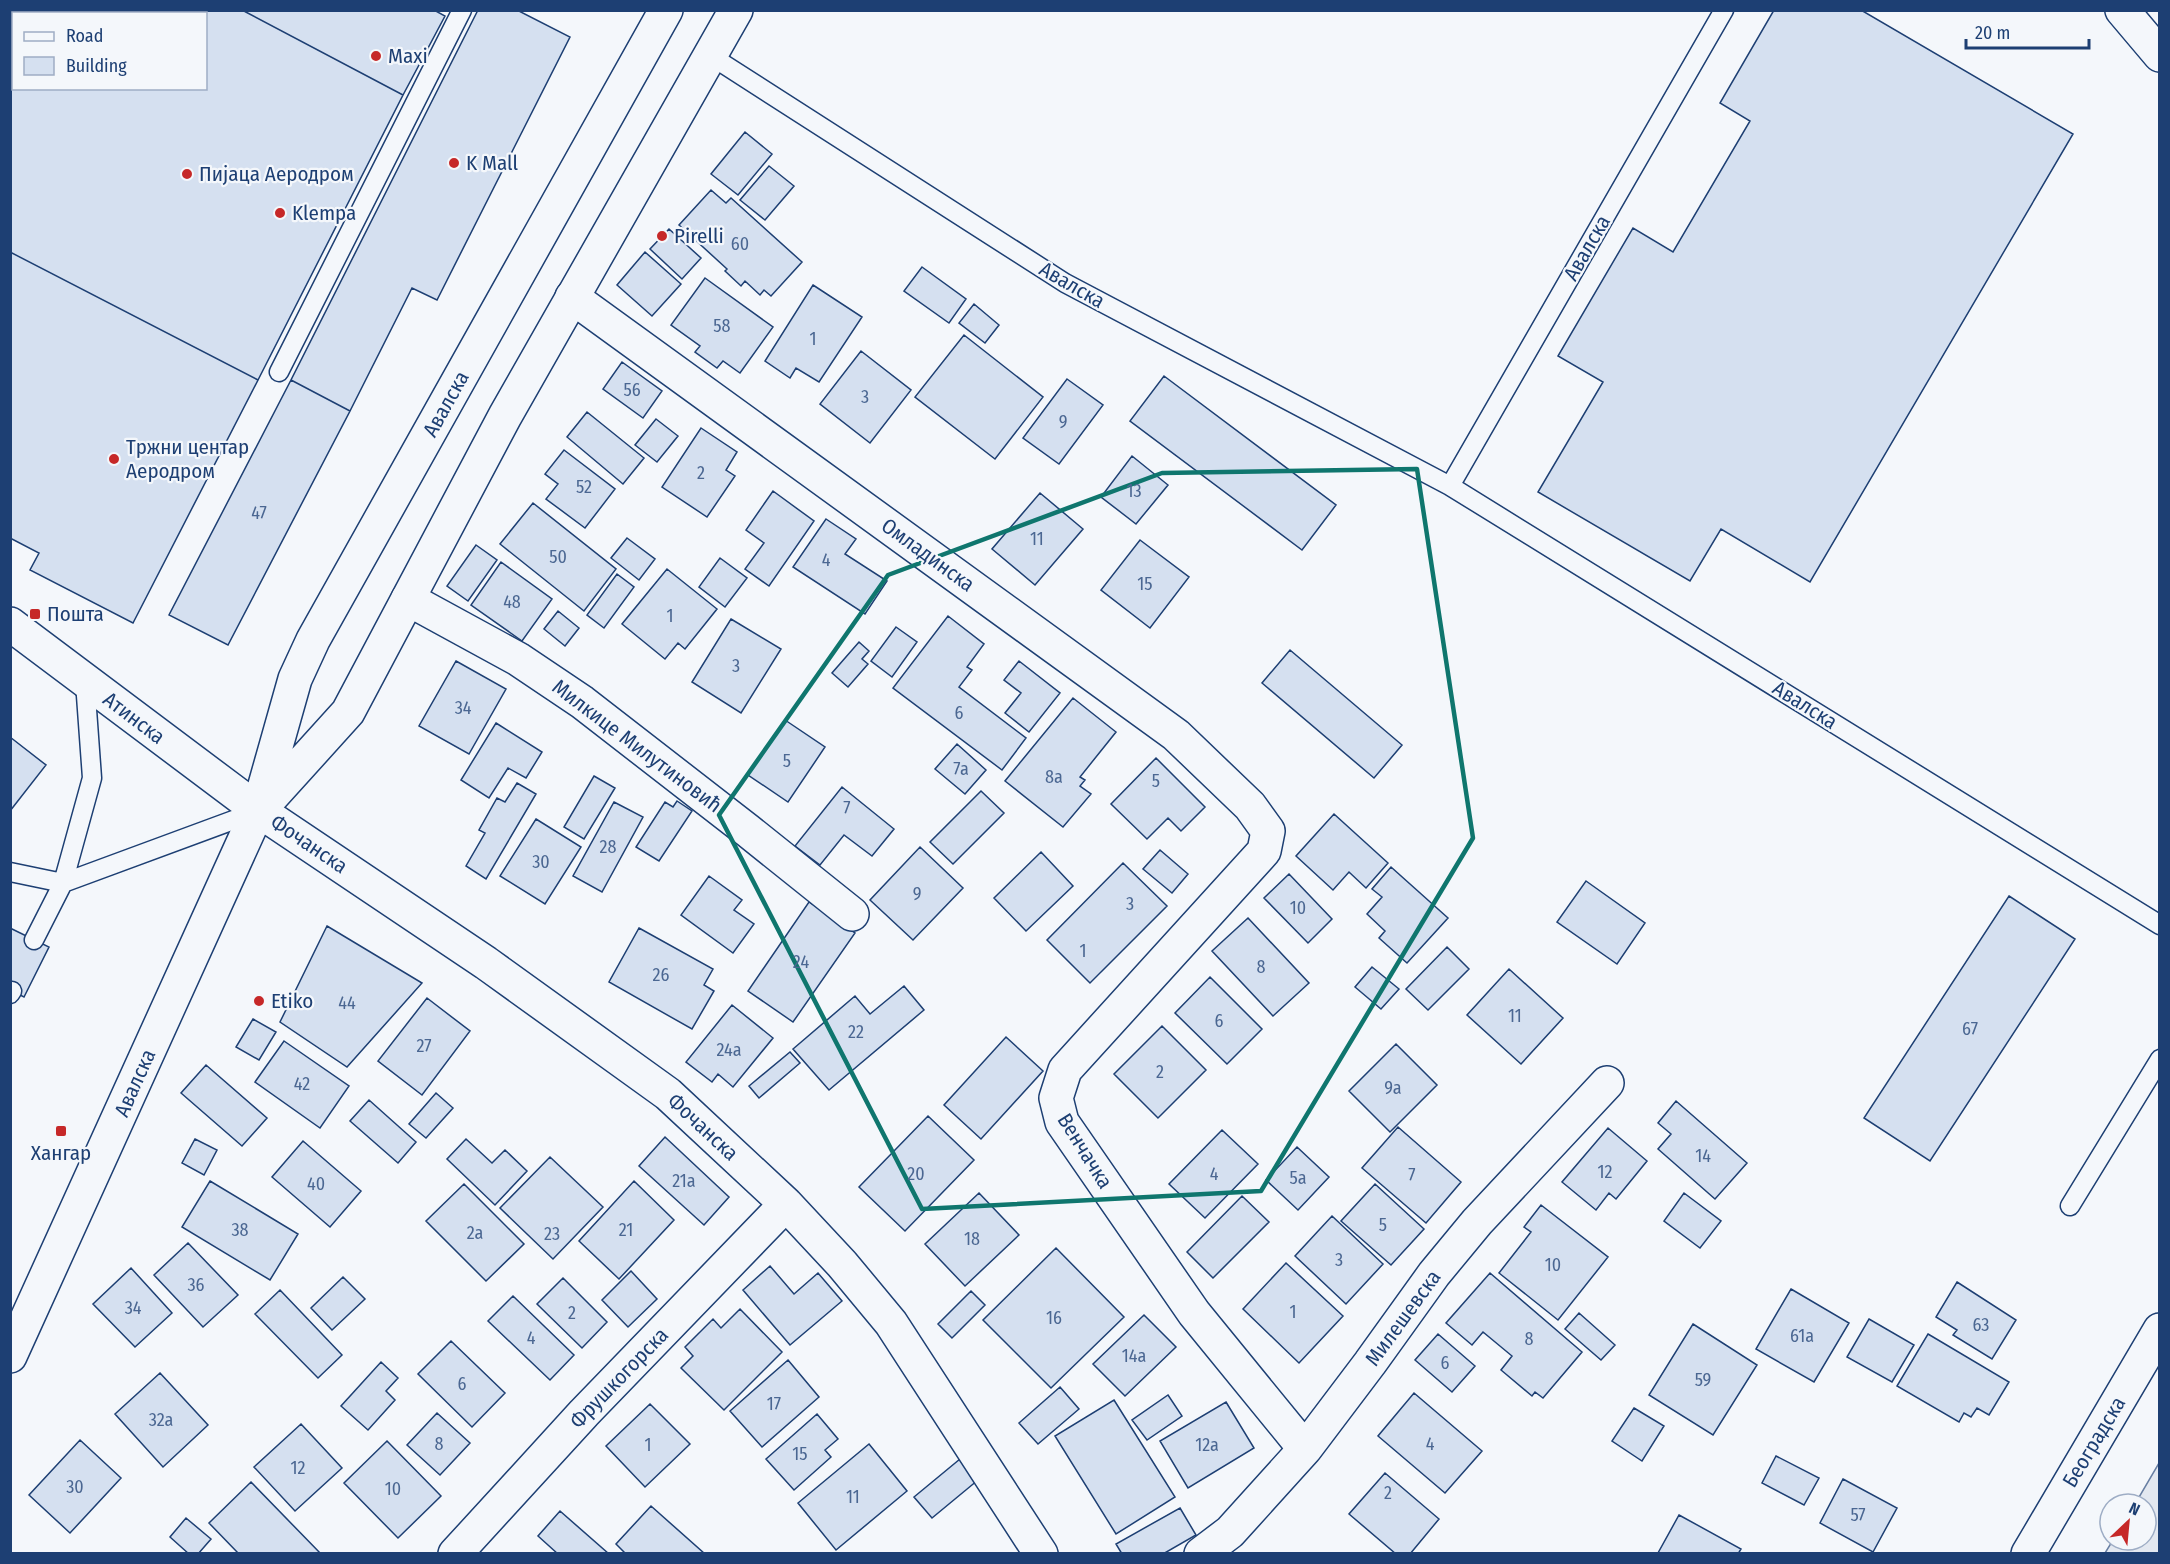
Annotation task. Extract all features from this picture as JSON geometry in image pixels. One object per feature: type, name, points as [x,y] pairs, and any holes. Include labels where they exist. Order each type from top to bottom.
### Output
[{"type":"street","name":"Авалска","points":[[10,1356],[18,1318],[258,810],[295,679],[313,640],[666,10]]},
{"type":"street","name":"Авалска","points":[[258,810],[348,712],[505,416],[736,10]]},
{"type":"street","points":[[2122,10],[2160,55]]},
{"type":"street","name":"Омладинска","points":[[572,297],[1176,735],[1250,806],[1268,831]]},
{"type":"street","name":"Милкице Милутиновић","points":[[408,599],[518,659],[582,702],[852,914]]},
{"type":"street","name":"Атинска","points":[[10,624],[258,810]]},
{"type":"street","name":"Фочанска","points":[[258,810],[486,963],[668,1094],[786,1204],[842,1264],[891,1323],[1041,1554]]},
{"type":"street","name":"Венчачка","points":[[1268,831],[1264,850],[1065,1070],[1056,1098],[1062,1122],[1194,1313],[1305,1449]]},
{"type":"street","name":"Милешевска","points":[[1201,1554],[1230,1532],[1305,1449],[1434,1274],[1477,1222],[1606,1083]]},
{"type":"street","name":"Фрушкогорска","points":[[455,1554],[584,1413],[786,1204]]},
{"type":"street","name":"Београдска","points":[[2028,1554],[2160,1330]]},
{"type":"lane","points":[[279,372],[462,10]]},
{"type":"lane","name":"Авалска","points":[[1450,486],[1724,10]]},
{"type":"lane","name":"Авалска","points":[[711,56],[1065,283],[1450,486],[2160,925]]},
{"type":"lane","points":[[34,940],[63,883],[92,778],[85,682]]},
{"type":"lane","points":[[10,872],[63,883],[258,810]]},
{"type":"lane","points":[[2070,1206],[2160,1059]]},
{"type":"highlighted area","points":[[1417,469],[1473,838],[1261,1191],[922,1209],[719,815],[888,575],[1162,473]]},
{"type":"shaded area","points":[[2159,1463],[2159,1553],[2105,1553],[2158,1552],[2158,1492],[2142,1492]]},
{"type":"building","name":"Пијаца Аеродром","points":[[52,10],[242,10],[403,95],[258,380],[10,252],[10,89],[12,86],[12,90],[207,90],[207,12],[51,12]]},
{"type":"building","name":"Maxi","points":[[242,10],[434,10],[445,16],[403,95]]},
{"type":"building","name":"K Mall","points":[[478,10],[517,10],[570,37],[437,300],[412,288],[350,411],[291,380]]},
{"type":"building","points":[[1774,10],[1861,10],[2073,134],[1810,582],[1721,529],[1690,581],[1538,492],[1603,382],[1558,356],[1633,228],[1673,252],[1750,121],[1720,103]]},
{"type":"building","points":[[745,132],[772,154],[738,195],[711,174]]},
{"type":"building","points":[[769,166],[794,186],[765,220],[740,200]]},
{"type":"building","points":[[711,190],[726,203],[731,198],[802,262],[771,296],[764,290],[760,295],[745,281],[741,286],[725,271],[727,269],[679,225]]},
{"type":"building","points":[[669,229],[701,258],[682,279],[650,249]]},
{"type":"building","name":"Тржни центар Аеродром","points":[[10,252],[258,380],[133,623],[30,570],[39,553],[10,538]]},
{"type":"building","points":[[645,252],[681,284],[652,316],[617,285]]},
{"type":"building","points":[[922,267],[966,299],[949,323],[904,291]]},
{"type":"building","points":[[705,278],[773,327],[740,373],[723,361],[717,368],[695,352],[700,346],[671,325]]},
{"type":"building","points":[[813,285],[862,317],[819,382],[796,368],[790,378],[765,361]]},
{"type":"building","points":[[974,304],[999,325],[985,343],[959,323]]},
{"type":"building","points":[[964,335],[1043,397],[995,459],[915,397]]},
{"type":"building","points":[[861,351],[911,390],[870,443],[820,404]]},
{"type":"building","points":[[622,362],[662,391],[643,418],[603,389]]},
{"type":"building","points":[[1164,376],[1336,505],[1302,550],[1130,421]]},
{"type":"building","points":[[1067,379],[1103,405],[1059,464],[1023,438]]},
{"type":"building","points":[[291,380],[350,411],[228,645],[169,615]]},
{"type":"building","points":[[587,412],[644,458],[623,484],[567,437]]},
{"type":"building","points":[[656,419],[678,436],[657,462],[635,445]]},
{"type":"building","points":[[701,428],[737,452],[726,470],[735,476],[707,517],[662,487]]},
{"type":"building","points":[[564,450],[615,489],[585,528],[546,499],[558,484],[545,474]]},
{"type":"building","points":[[1132,456],[1168,485],[1136,524],[1101,497]]},
{"type":"building","points":[[773,491],[814,521],[769,586],[745,569],[764,543],[746,530]]},
{"type":"building","points":[[1040,493],[1083,529],[1035,585],[992,549]]},
{"type":"building","points":[[533,503],[616,569],[584,611],[500,544]]},
{"type":"building","points":[[826,519],[856,539],[845,554],[887,581],[865,614],[793,567]]},
{"type":"building","points":[[627,538],[655,559],[639,580],[611,558]]},
{"type":"building","points":[[1140,540],[1189,577],[1150,628],[1101,590]]},
{"type":"building","points":[[476,545],[497,560],[468,601],[447,586]]},
{"type":"building","points":[[720,558],[747,578],[725,607],[699,587]]},
{"type":"building","points":[[501,562],[552,599],[522,641],[471,605]]},
{"type":"building","points":[[667,569],[717,609],[685,649],[678,643],[665,659],[622,624]]},
{"type":"building","points":[[617,574],[634,587],[604,628],[587,615]]},
{"type":"building","points":[[558,611],[579,628],[565,646],[544,629]]},
{"type":"building","points":[[948,616],[984,644],[967,667],[972,670],[959,687],[1026,738],[1002,770],[893,688]]},
{"type":"building","points":[[731,619],[781,649],[741,713],[692,682]]},
{"type":"building","points":[[896,627],[917,642],[892,677],[871,661]]},
{"type":"building","points":[[859,642],[869,651],[862,659],[868,664],[848,687],[832,673]]},
{"type":"building","points":[[1290,650],[1402,745],[1374,778],[1262,683]]},
{"type":"building","points":[[456,661],[506,689],[469,754],[419,726]]},
{"type":"building","points":[[1019,661],[1060,693],[1029,732],[1005,713],[1021,693],[1004,680]]},
{"type":"building","points":[[1073,698],[1116,732],[1080,777],[1085,780],[1080,786],[1091,794],[1063,827],[1005,781]]},
{"type":"building","points":[[785,720],[825,747],[788,802],[748,775]]},
{"type":"building","points":[[496,723],[542,752],[526,778],[508,768],[489,798],[461,780]]},
{"type":"building","points":[[10,737],[46,765],[10,811]]},
{"type":"building","points":[[957,744],[986,770],[965,794],[935,769]]},
{"type":"building","points":[[1156,758],[1205,807],[1181,831],[1168,818],[1147,839],[1111,804]]},
{"type":"building","points":[[594,776],[615,788],[584,839],[564,827]]},
{"type":"building","points":[[517,783],[536,794],[486,879],[466,866],[485,833],[479,830],[497,798],[505,802]]},
{"type":"building","points":[[842,787],[894,829],[872,856],[844,835],[820,865],[795,846]]},
{"type":"building","points":[[981,791],[1004,813],[953,864],[930,842]]},
{"type":"building","points":[[677,801],[692,811],[659,861],[636,847],[665,802],[673,807]]},
{"type":"building","points":[[614,802],[643,817],[602,892],[573,876]]},
{"type":"building","points":[[1334,814],[1388,863],[1366,888],[1349,872],[1333,890],[1296,856]]},
{"type":"building","points":[[536,819],[581,847],[545,904],[500,876]]},
{"type":"building","points":[[920,847],[963,888],[913,940],[870,900]]},
{"type":"building","points":[[1160,850],[1188,874],[1172,893],[1143,869]]},
{"type":"building","points":[[1041,852],[1073,886],[1026,931],[994,898]]},
{"type":"building","points":[[1123,863],[1167,906],[1090,983],[1047,940]]},
{"type":"building","points":[[1391,867],[1448,918],[1407,963],[1379,938],[1385,931],[1367,914],[1382,897],[1372,889]]},
{"type":"building","points":[[1289,874],[1332,919],[1308,943],[1264,898]]},
{"type":"building","points":[[709,876],[742,900],[734,910],[754,924],[733,953],[681,915]]},
{"type":"building","points":[[1586,881],[1645,923],[1617,964],[1557,922]]},
{"type":"building","points":[[2009,896],[2075,939],[1930,1161],[1864,1118]]},
{"type":"building","points":[[809,902],[855,933],[793,1022],[748,991]]},
{"type":"building","points":[[1248,918],[1309,983],[1273,1016],[1212,951]]},
{"type":"building","points":[[327,926],[422,983],[347,1067],[280,1022]]},
{"type":"building","points":[[10,928],[49,947],[24,997],[10,990]]},
{"type":"building","points":[[639,928],[713,969],[704,985],[714,991],[692,1029],[609,982]]},
{"type":"building","points":[[1447,947],[1469,969],[1428,1010],[1406,989]]},
{"type":"building","points":[[1372,967],[1399,989],[1381,1009],[1355,987]]},
{"type":"building","points":[[1509,969],[1563,1018],[1521,1064],[1467,1015]]},
{"type":"building","points":[[1210,977],[1262,1029],[1227,1064],[1175,1013]]},
{"type":"building","points":[[904,986],[924,1010],[829,1090],[793,1049],[855,996],[870,1014]]},
{"type":"building","points":[[427,998],[470,1031],[422,1095],[378,1061]]},
{"type":"building","points":[[732,1005],[773,1038],[733,1087],[718,1074],[712,1082],[686,1062]]},
{"type":"building","points":[[253,1019],[276,1032],[259,1060],[236,1047]]},
{"type":"building","points":[[1162,1026],[1206,1070],[1158,1118],[1114,1074]]},
{"type":"building","points":[[1006,1037],[1043,1071],[981,1139],[944,1105]]},
{"type":"building","points":[[284,1041],[349,1086],[320,1128],[255,1082]]},
{"type":"building","points":[[1396,1044],[1437,1085],[1390,1132],[1349,1091]]},
{"type":"building","points":[[790,1052],[800,1063],[759,1098],[749,1086]]},
{"type":"building","points":[[206,1065],[267,1118],[242,1146],[181,1093]]},
{"type":"building","points":[[436,1093],[453,1108],[426,1138],[409,1124]]},
{"type":"building","points":[[369,1100],[416,1142],[398,1163],[350,1121]]},
{"type":"building","points":[[1676,1101],[1747,1163],[1715,1199],[1658,1149],[1671,1134],[1658,1123]]},
{"type":"building","points":[[928,1116],[974,1160],[905,1231],[859,1187]]},
{"type":"building","points":[[1398,1127],[1461,1182],[1426,1223],[1362,1168]]},
{"type":"building","points":[[1608,1128],[1647,1161],[1616,1199],[1609,1193],[1596,1210],[1562,1182]]},
{"type":"building","points":[[1222,1130],[1258,1164],[1205,1218],[1169,1184]]},
{"type":"building","points":[[665,1137],[729,1197],[704,1225],[639,1166]]},
{"type":"building","points":[[195,1139],[217,1150],[204,1175],[182,1163]]},
{"type":"building","points":[[466,1139],[492,1163],[505,1150],[527,1171],[495,1205],[447,1159]]},
{"type":"building","points":[[303,1141],[361,1191],[330,1227],[272,1177]]},
{"type":"building","points":[[1297,1147],[1329,1177],[1298,1210],[1266,1180]]},
{"type":"building","points":[[550,1157],[603,1207],[553,1259],[500,1208]]},
{"type":"building","points":[[210,1181],[298,1234],[270,1280],[182,1227]]},
{"type":"building","points":[[634,1181],[674,1220],[619,1279],[579,1241]]},
{"type":"building","points":[[464,1184],[524,1244],[486,1281],[426,1221]]},
{"type":"building","points":[[1375,1184],[1424,1229],[1391,1265],[1341,1221]]},
{"type":"building","points":[[979,1193],[1019,1235],[965,1286],[925,1244]]},
{"type":"building","points":[[1684,1193],[1721,1221],[1700,1248],[1664,1221]]},
{"type":"building","points":[[1242,1196],[1269,1222],[1213,1278],[1187,1252]]},
{"type":"building","points":[[1541,1205],[1608,1257],[1558,1320],[1499,1273],[1531,1232],[1524,1227]]},
{"type":"building","points":[[1332,1216],[1383,1264],[1346,1304],[1295,1256]]},
{"type":"building","points":[[188,1243],[238,1295],[203,1327],[154,1275]]},
{"type":"building","points":[[1056,1248],[1124,1317],[1051,1388],[983,1320]]},
{"type":"building","points":[[1286,1263],[1343,1316],[1299,1363],[1243,1309]]},
{"type":"building","points":[[770,1266],[794,1294],[818,1273],[842,1301],[790,1345],[743,1290]]},
{"type":"building","points":[[131,1268],[172,1313],[135,1347],[93,1304]]},
{"type":"building","points":[[631,1271],[657,1299],[628,1327],[602,1300]]},
{"type":"building","points":[[1490,1273],[1582,1352],[1543,1398],[1535,1392],[1532,1396],[1501,1370],[1512,1356],[1483,1332],[1472,1345],[1446,1323]]},
{"type":"building","points":[[343,1277],[365,1299],[332,1330],[311,1308]]},
{"type":"building","points":[[563,1278],[607,1322],[582,1348],[537,1304]]},
{"type":"building","points":[[1957,1282],[2016,1320],[1992,1359],[1953,1335],[1957,1330],[1936,1317]]},
{"type":"building","points":[[1791,1289],[1849,1323],[1814,1382],[1756,1349]]},
{"type":"building","points":[[280,1290],[342,1355],[318,1378],[255,1314]]},
{"type":"building","points":[[971,1291],[985,1305],[952,1338],[938,1324]]},
{"type":"building","points":[[513,1296],[574,1355],[550,1380],[488,1321]]},
{"type":"building","points":[[740,1309],[782,1352],[724,1410],[681,1368],[693,1356],[685,1347],[713,1319],[721,1328]]},
{"type":"building","points":[[1579,1313],[1615,1345],[1601,1360],[1565,1329]]},
{"type":"building","points":[[1144,1315],[1176,1347],[1125,1396],[1093,1364]]},
{"type":"building","points":[[1869,1319],[1914,1345],[1892,1382],[1847,1357]]},
{"type":"building","points":[[1693,1324],[1757,1365],[1713,1435],[1649,1395]]},
{"type":"building","points":[[1438,1334],[1475,1366],[1452,1392],[1415,1360]]},
{"type":"building","points":[[1928,1334],[2009,1382],[1989,1415],[1977,1408],[1971,1417],[1964,1413],[1959,1422],[1897,1386]]},
{"type":"building","points":[[451,1341],[505,1393],[472,1427],[418,1374]]},
{"type":"building","points":[[788,1360],[819,1397],[762,1447],[730,1411]]},
{"type":"building","points":[[381,1362],[398,1378],[386,1391],[395,1400],[368,1430],[341,1406]]},
{"type":"building","points":[[160,1373],[208,1425],[163,1467],[115,1414]]},
{"type":"building","points":[[1060,1387],[1079,1409],[1038,1444],[1019,1423]]},
{"type":"building","points":[[1414,1393],[1482,1451],[1445,1493],[1378,1436]]},
{"type":"building","points":[[1168,1395],[1182,1416],[1147,1440],[1132,1420]]},
{"type":"building","points":[[1114,1400],[1175,1497],[1116,1534],[1055,1436]]},
{"type":"building","points":[[1226,1402],[1254,1448],[1188,1488],[1160,1441]]},
{"type":"building","points":[[650,1404],[690,1444],[645,1487],[606,1446]]},
{"type":"building","points":[[1634,1408],[1664,1426],[1642,1461],[1612,1441]]},
{"type":"building","points":[[437,1413],[470,1443],[440,1475],[407,1445]]},
{"type":"building","points":[[817,1414],[838,1439],[825,1450],[831,1457],[794,1490],[766,1459]]},
{"type":"building","points":[[301,1424],[342,1468],[295,1511],[254,1467]]},
{"type":"building","points":[[80,1440],[121,1478],[70,1533],[29,1495]]},
{"type":"building","points":[[387,1441],[441,1496],[398,1538],[344,1483]]},
{"type":"building","points":[[869,1444],[907,1491],[836,1550],[798,1503]]},
{"type":"building","points":[[1776,1456],[1819,1478],[1804,1505],[1762,1483]]},
{"type":"building","points":[[960,1459],[978,1480],[932,1518],[914,1497]]},
{"type":"building","points":[[1385,1473],[1439,1519],[1410,1554],[1396,1554],[1349,1514]]},
{"type":"building","points":[[1843,1479],[1897,1508],[1873,1552],[1820,1523]]},
{"type":"building","points":[[251,1482],[321,1554],[239,1554],[209,1523]]},
{"type":"building","points":[[651,1506],[705,1554],[626,1554],[616,1544]]},
{"type":"building","points":[[1180,1508],[1196,1535],[1163,1554],[1122,1554],[1116,1544]]},
{"type":"building","points":[[560,1511],[609,1554],[558,1554],[538,1536]]},
{"type":"building","points":[[1679,1515],[1741,1549],[1738,1554],[1658,1553]]},
{"type":"building","points":[[186,1518],[211,1539],[198,1554],[189,1554],[170,1537]]},
{"type":"place","name":"Maxi","points":[[376,56]]},
{"type":"place","name":"K Mall","points":[[454,163]]},
{"type":"place","name":"Пијаца Аеродром","points":[[187,174]]},
{"type":"place","name":"Klempa","points":[[280,213]]},
{"type":"place","name":"Pirelli","points":[[662,236]]},
{"type":"place","name":"Тржни центар Аеродром","points":[[114,459]]},
{"type":"place","name":"Пошта","points":[[35,614]]},
{"type":"place","name":"Etiko","points":[[259,1001]]},
{"type":"place","name":"Хангар","points":[[61,1131]]}]
